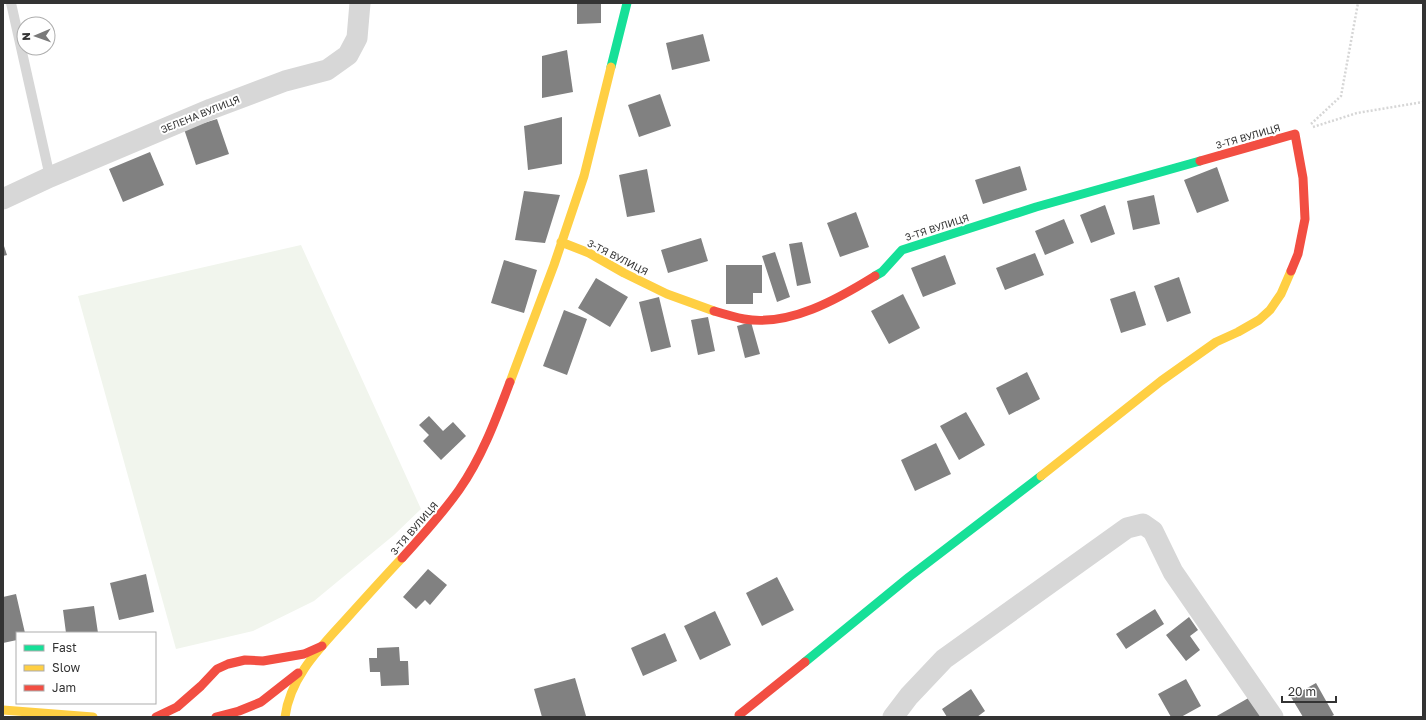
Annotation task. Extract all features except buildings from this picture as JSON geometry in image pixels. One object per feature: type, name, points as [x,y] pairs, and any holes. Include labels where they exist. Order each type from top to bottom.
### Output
[{"type":"street","name":"ЗЕЛЕНА ВУЛИЦЯ","points":[[3,199],[50,177],[211,109],[285,81],[327,70],[348,55],[357,38],[360,3]]},
{"type":"street","name":"3-ТЯ ВУЛИЦЯ","points":[[285,717],[285,708],[294,685],[307,665],[323,645],[442,512],[460,489],[476,464],[492,429],[554,265],[584,176],[628,3]]},
{"type":"street","name":"3-ТЯ ВУЛИЦЯ","points":[[561,242],[589,253],[624,273],[667,294],[703,308],[744,319],[773,320],[817,308],[858,287],[882,272],[902,250],[1036,207],[1295,134]]},
{"type":"street","points":[[740,716],[909,577],[1076,449],[1161,381],[1216,342],[1259,320],[1270,310],[1281,294],[1298,254],[1306,219],[1303,178],[1295,134]]},
{"type":"street","points":[[894,717],[909,696],[944,659],[1127,528],[1143,524],[1153,531],[1173,572],[1273,717]]},
{"type":"street","points":[[156,717],[177,707],[201,686],[217,669],[228,664],[245,660],[262,661],[304,654],[323,645]]},
{"type":"street","points":[[216,717],[239,711],[261,702],[307,665]]},
{"type":"street","points":[[3,710],[93,717]]},
{"type":"lane","points":[[11,3],[50,177]]},
{"type":"path","points":[[1305,130],[1341,96],[1358,3]]},
{"type":"path","points":[[1295,134],[1357,113],[1423,102]]},
{"type":"shaded area","points":[[301,245],[421,509],[394,535],[314,601],[253,631],[176,649],[78,296]]},
{"type":"traffic: fast","points":[[611,67],[627,3]]},
{"type":"traffic: fast","points":[[875,276],[882,272],[902,250],[1036,207],[1200,161]]},
{"type":"traffic: fast","points":[[805,662],[909,577],[1041,476]]},
{"type":"traffic: slow","points":[[510,382],[554,265],[584,176],[611,67]]},
{"type":"traffic: slow","points":[[561,242],[589,253],[624,273],[667,294],[714,311]]},
{"type":"traffic: slow","points":[[1041,476],[1161,381],[1216,342],[1259,320],[1270,310],[1281,294],[1291,271]]},
{"type":"traffic: slow","points":[[285,717],[293,688],[309,662],[402,558]]},
{"type":"traffic: slow","points":[[3,710],[93,717]]},
{"type":"traffic: jam","points":[[1200,161],[1295,134],[1303,178],[1305,219],[1298,254],[1291,271]]},
{"type":"traffic: jam","points":[[714,311],[744,319],[778,319],[795,315],[829,302],[875,276]]},
{"type":"traffic: jam","points":[[402,558],[446,508],[475,464],[488,438],[510,382]]},
{"type":"traffic: jam","points":[[156,717],[177,707],[201,686],[217,669],[228,664],[245,660],[263,661],[304,654],[322,646]]},
{"type":"traffic: jam","points":[[739,715],[805,662]]},
{"type":"traffic: jam","points":[[216,717],[239,711],[261,702],[298,673]]}]
